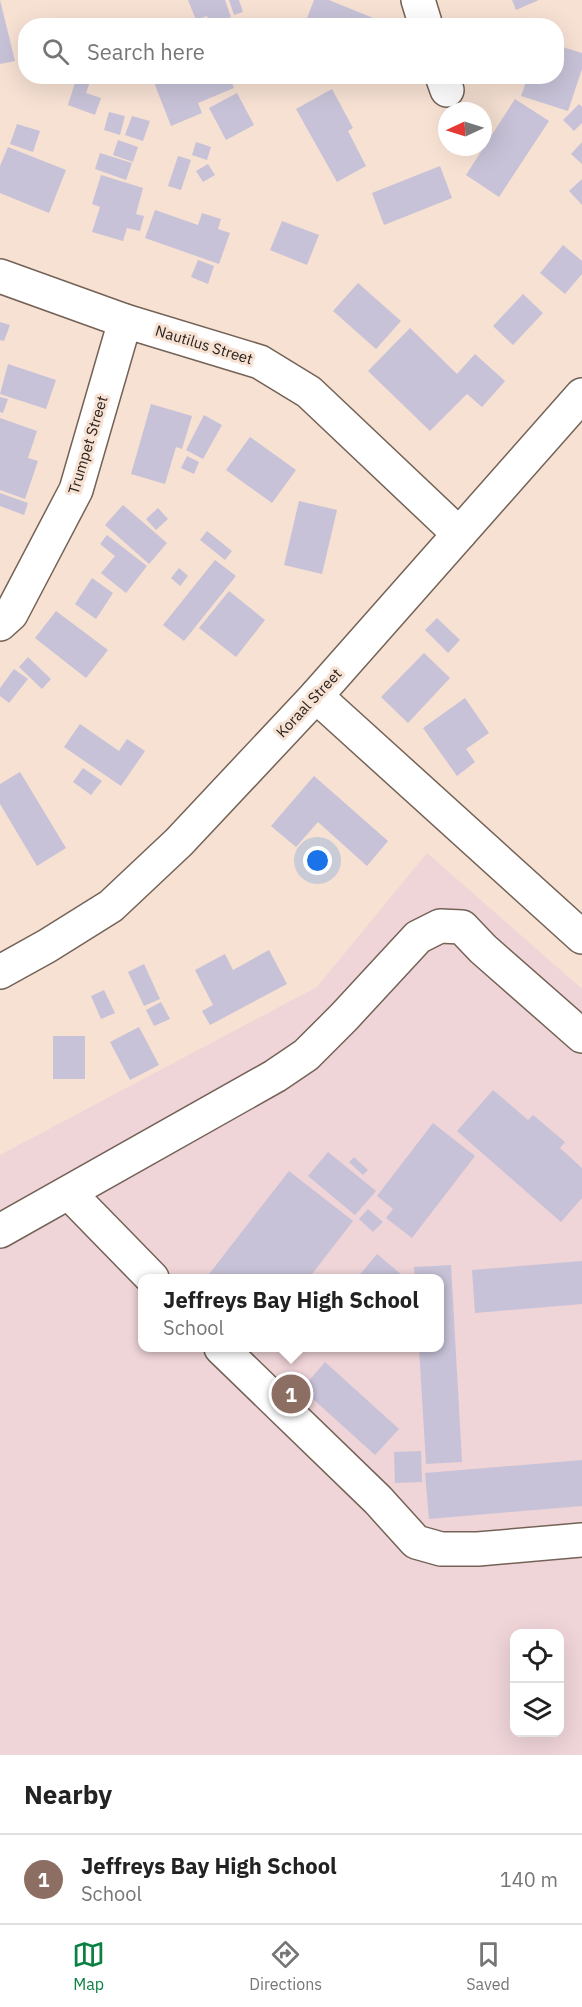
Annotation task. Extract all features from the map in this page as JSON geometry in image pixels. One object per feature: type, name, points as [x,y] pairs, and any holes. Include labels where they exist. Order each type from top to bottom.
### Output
[{"type":"street","points":[[418,0],[424,18]]},
{"type":"street","name":"Nautilus Street","points":[[0,276],[125,321],[260,362],[309,392],[459,534]]},
{"type":"street","name":"Trumpet Street","points":[[0,624],[11,614],[76,490],[125,321]]},
{"type":"street","name":"Koraal Street","points":[[0,972],[111,906],[179,842],[316,696],[582,395]]},
{"type":"street","points":[[316,696],[582,937]]},
{"type":"street","points":[[0,1231],[275,1077],[306,1055],[418,937],[441,926],[462,927],[483,950],[582,1036]]},
{"type":"street","points":[[69,1193],[148,1274]]},
{"type":"street","points":[[226,1352],[378,1500],[416,1542],[441,1549],[478,1549],[582,1540]]},
{"type":"shaded area","points":[[427,853],[582,989],[582,1755],[0,1755],[0,1155],[317,987]]},
{"type":"building","points":[[0,0],[15,61],[0,64]]},
{"type":"building","points":[[188,0],[225,0],[231,17],[208,18],[207,16],[195,18]]},
{"type":"building","points":[[229,0],[239,0],[243,12],[234,15]]},
{"type":"building","points":[[314,0],[329,0],[373,18],[307,18]]},
{"type":"building","points":[[512,0],[539,0],[516,10]]},
{"type":"building","points":[[564,47],[582,53],[582,69],[568,111],[521,96],[525,84],[564,84]]},
{"type":"building","points":[[75,84],[89,84],[86,93],[101,98],[95,115],[68,105]]},
{"type":"building","points":[[155,84],[232,84],[234,88],[198,103],[202,113],[171,126]]},
{"type":"building","points":[[332,89],[353,128],[348,131],[366,166],[337,182],[296,109]]},
{"type":"building","points":[[237,93],[254,125],[226,140],[209,108]]},
{"type":"building","points":[[515,99],[549,121],[499,197],[466,175],[478,156],[492,156],[492,135]]},
{"type":"building","points":[[579,104],[582,107],[582,123],[574,131],[563,120]]},
{"type":"building","points":[[109,112],[125,116],[120,135],[104,130]]},
{"type":"building","points":[[132,116],[150,121],[143,141],[125,135]]},
{"type":"building","points":[[17,124],[40,131],[33,152],[10,144]]},
{"type":"building","points":[[118,140],[138,147],[133,162],[113,155]]},
{"type":"building","points":[[196,142],[211,147],[207,160],[192,155]]},
{"type":"building","points":[[582,142],[582,164],[571,154]]},
{"type":"building","points":[[8,147],[66,170],[49,213],[0,193],[0,166]]},
{"type":"building","points":[[100,153],[132,163],[126,180],[95,169]]},
{"type":"building","points":[[178,156],[191,160],[181,190],[168,186]]},
{"type":"building","points":[[208,164],[215,175],[203,182],[196,171]]},
{"type":"building","points":[[440,166],[452,198],[384,225],[372,193]]},
{"type":"building","points":[[101,175],[143,188],[136,214],[144,216],[140,231],[127,228],[123,241],[92,232],[100,207],[92,204]]},
{"type":"building","points":[[582,179],[582,205],[569,191]]},
{"type":"building","points":[[155,210],[198,225],[202,213],[221,219],[218,229],[230,233],[219,264],[145,238]]},
{"type":"building","points":[[282,221],[319,235],[307,265],[270,250]]},
{"type":"building","points":[[563,245],[582,261],[582,274],[565,294],[540,273]]},
{"type":"building","points":[[198,260],[214,266],[208,284],[191,277]]},
{"type":"building","points":[[358,283],[401,321],[376,349],[333,311]]},
{"type":"building","points":[[523,294],[543,313],[513,345],[493,326]]},
{"type":"building","points":[[0,322],[10,325],[4,341],[0,340]]},
{"type":"building","points":[[410,328],[457,374],[475,354],[505,381],[482,407],[467,394],[430,431],[368,371]]},
{"type":"building","points":[[8,364],[56,380],[46,409],[0,394]]},
{"type":"building","points":[[0,397],[8,399],[3,413],[0,412]]},
{"type":"building","points":[[151,404],[192,416],[182,449],[176,447],[165,484],[131,474]]},
{"type":"building","points":[[204,415],[222,425],[203,459],[186,450]]},
{"type":"building","points":[[0,418],[37,431],[28,458],[38,461],[25,499],[0,490]]},
{"type":"building","points":[[250,437],[296,470],[272,503],[226,470]]},
{"type":"building","points":[[187,456],[199,462],[194,474],[181,468]]},
{"type":"building","points":[[0,493],[28,503],[24,515],[0,506]]},
{"type":"building","points":[[299,501],[337,510],[322,574],[284,565]]},
{"type":"building","points":[[123,505],[167,543],[149,564],[105,525]]},
{"type":"building","points":[[158,508],[168,519],[156,530],[146,519]]},
{"type":"building","points":[[207,531],[232,551],[225,560],[200,540]]},
{"type":"building","points":[[107,535],[147,566],[126,593],[101,573],[115,556],[100,544]]},
{"type":"building","points":[[215,560],[236,576],[184,641],[163,625]]},
{"type":"building","points":[[179,568],[188,576],[180,586],[171,578]]},
{"type":"building","points":[[92,578],[113,593],[96,619],[75,604]]},
{"type":"building","points":[[229,591],[265,620],[236,657],[199,628]]},
{"type":"building","points":[[56,611],[108,650],[86,678],[35,638]]},
{"type":"building","points":[[437,618],[460,640],[448,653],[425,630]]},
{"type":"building","points":[[424,653],[450,678],[408,723],[381,697]]},
{"type":"building","points":[[28,657],[51,679],[42,689],[19,667]]},
{"type":"building","points":[[14,669],[28,679],[9,703],[0,696],[0,688]]},
{"type":"building","points":[[465,698],[489,733],[466,749],[475,762],[457,776],[423,728]]},
{"type":"building","points":[[80,724],[119,751],[127,739],[145,751],[121,786],[64,747]]},
{"type":"building","points":[[83,768],[102,781],[91,795],[73,782]]},
{"type":"building","points":[[20,772],[66,848],[37,866],[0,804],[0,784]]},
{"type":"building","points":[[314,776],[388,841],[367,866],[318,822],[296,847],[271,826]]},
{"type":"building","points":[[269,950],[287,984],[210,1025],[202,1011],[213,1005],[195,970],[225,954],[233,970]]},
{"type":"building","points":[[144,964],[160,999],[144,1006],[128,972]]},
{"type":"building","points":[[104,990],[115,1013],[101,1019],[91,996]]},
{"type":"building","points":[[161,1002],[170,1019],[154,1026],[146,1010]]},
{"type":"building","points":[[139,1027],[159,1065],[130,1080],[110,1042]]},
{"type":"building","points":[[53,1036],[85,1036],[85,1079],[53,1079]]},
{"type":"building","points":[[493,1090],[528,1120],[533,1115],[565,1142],[560,1148],[582,1168],[582,1198],[561,1222],[457,1131]]},
{"type":"building","points":[[433,1123],[475,1156],[412,1238],[386,1218],[393,1209],[377,1196]]},
{"type":"building","points":[[328,1152],[376,1191],[355,1215],[308,1176]]},
{"type":"building","points":[[354,1157],[368,1170],[363,1175],[349,1162]]},
{"type":"building","points":[[289,1171],[353,1221],[312,1274],[209,1274]]},
{"type":"building","points":[[368,1209],[383,1222],[373,1232],[359,1219]]},
{"type":"building","points":[[377,1254],[401,1274],[360,1274]]},
{"type":"building","points":[[582,1261],[582,1304],[475,1313],[472,1270]]},
{"type":"building","points":[[451,1265],[462,1462],[426,1464],[419,1352],[444,1352],[444,1274],[415,1274],[414,1267]]},
{"type":"building","points":[[325,1362],[399,1429],[375,1455],[302,1389]]},
{"type":"building","points":[[421,1451],[422,1482],[395,1483],[394,1452]]},
{"type":"building","points":[[582,1460],[582,1506],[429,1519],[425,1473]]},
{"type":"place","name":"Jeffreys Bay High School","points":[[291,1394]]}]
